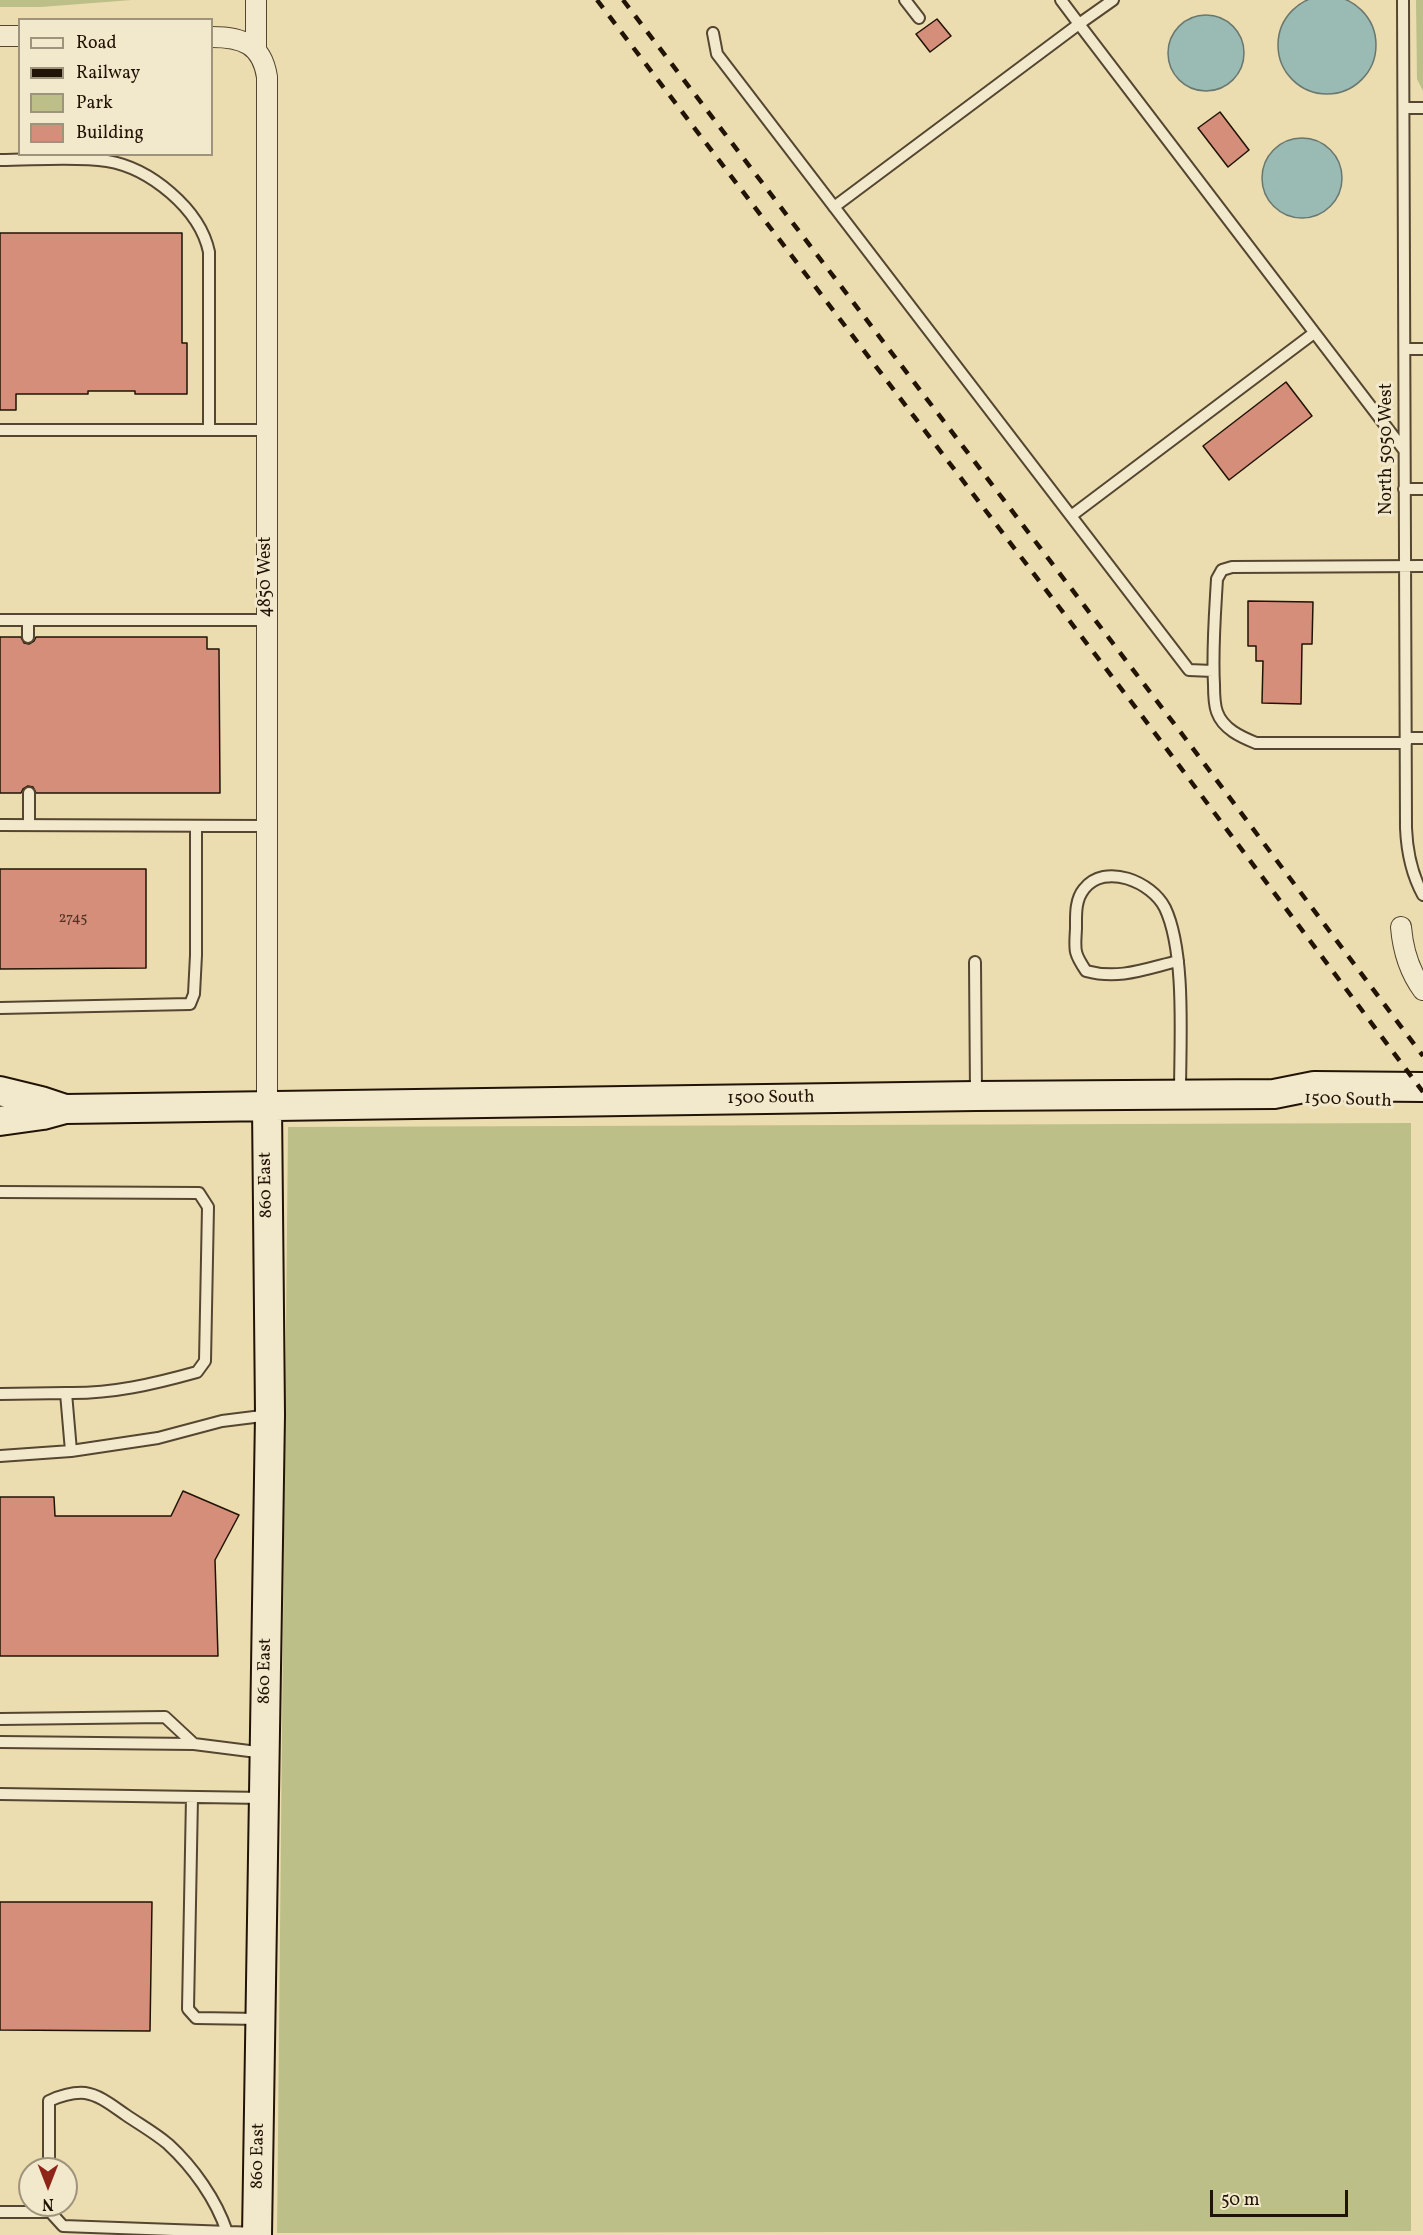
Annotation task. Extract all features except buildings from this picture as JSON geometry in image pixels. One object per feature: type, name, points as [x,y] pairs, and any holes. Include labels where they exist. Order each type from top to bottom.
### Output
[{"type":"street","points":[[256,0],[256,50]]},
{"type":"street","points":[[0,36],[18,36]]},
{"type":"street","points":[[213,37],[242,40],[256,50]]},
{"type":"street","name":"4850 West","points":[[256,50],[262,58],[267,77],[267,1106]]},
{"type":"street","points":[[1401,927],[1407,960],[1423,990]]},
{"type":"street","name":"1500 South","points":[[1274,1094],[1314,1086],[1423,1087]]},
{"type":"street","points":[[0,1091],[65,1109]]},
{"type":"street","name":"1500 South","points":[[65,1109],[1180,1094],[1274,1094],[1315,1102],[1423,1104]]},
{"type":"street","name":"860 East","points":[[257,2234],[270,1415],[267,1106]]},
{"type":"street","points":[[0,1121],[43,1115],[65,1109]]},
{"type":"lane","points":[[905,0],[919,18]]},
{"type":"lane","points":[[1061,0],[1404,451]]},
{"type":"lane","points":[[834,207],[1113,0]]},
{"type":"lane","name":"North 5050 West","points":[[1403,0],[1407,852],[1423,895]]},
{"type":"lane","points":[[713,33],[717,54],[1189,670],[1213,671]]},
{"type":"lane","points":[[1404,108],[1423,108]]},
{"type":"lane","points":[[0,160],[98,160],[117,163],[152,180],[170,192],[199,225],[209,252],[209,430]]},
{"type":"lane","points":[[1071,516],[1314,333]]},
{"type":"lane","points":[[1405,349],[1423,349]]},
{"type":"lane","points":[[0,430],[267,430]]},
{"type":"lane","points":[[1404,489],[1423,489]]},
{"type":"lane","points":[[1423,566],[1232,567],[1222,570],[1217,579],[1213,671],[1217,713],[1239,736],[1256,743],[1406,741],[1423,738]]},
{"type":"lane","points":[[0,620],[267,621]]},
{"type":"lane","points":[[28,620],[28,637]]},
{"type":"lane","points":[[29,793],[29,825]]},
{"type":"lane","points":[[0,825],[267,826]]},
{"type":"lane","points":[[0,1008],[190,1004],[194,994],[195,965],[196,826]]},
{"type":"lane","points":[[1178,961],[1122,975],[1086,971],[1075,954],[1077,901],[1084,888],[1097,879],[1113,876],[1137,881],[1164,906],[1172,929],[1178,961],[1180,1094]]},
{"type":"lane","points":[[975,962],[976,1096]]},
{"type":"lane","points":[[0,1192],[199,1193],[207,1207],[205,1361],[197,1372],[153,1385],[98,1393],[0,1394]]},
{"type":"lane","points":[[66,1393],[71,1451]]},
{"type":"lane","points":[[0,1456],[71,1451],[158,1438],[222,1420],[270,1415]]},
{"type":"lane","points":[[0,1719],[165,1717],[194,1744]]},
{"type":"lane","points":[[0,1742],[194,1744],[265,1753]]},
{"type":"lane","points":[[0,1794],[264,1798]]},
{"type":"lane","points":[[192,1797],[188,2009],[196,2018],[261,2019]]},
{"type":"lane","points":[[48,2157],[50,2101],[63,2095],[86,2093],[104,2100],[167,2143],[186,2162],[222,2216],[227,2232]]},
{"type":"lane","points":[[0,2212],[18,2211]]},
{"type":"lane","points":[[57,2217],[63,2226],[257,2234]]},
{"type":"green space","points":[[0,0],[132,0],[41,7],[0,7]]},
{"type":"green space","points":[[1416,0],[1423,0],[1423,91],[1417,79]]},
{"type":"green space","points":[[1411,1123],[1411,2231],[277,2233],[288,1127]]},
{"type":"water","points":[[1311,-1],[1346,0],[1367,18],[1375,36],[1375,54],[1367,72],[1354,85],[1336,93],[1318,93],[1300,85],[1287,72],[1279,54],[1278,45],[1282,26],[1293,11]]},
{"type":"water","points":[[1206,15],[1220,18],[1233,26],[1241,39],[1244,53],[1241,67],[1233,80],[1220,88],[1206,91],[1192,88],[1179,80],[1171,67],[1168,53],[1171,39],[1179,26],[1192,18]]},
{"type":"water","points":[[1302,138],[1317,141],[1330,150],[1339,163],[1342,178],[1339,193],[1330,206],[1317,215],[1302,218],[1287,215],[1274,206],[1265,193],[1262,178],[1265,163],[1274,150],[1287,141]]},
{"type":"railway","points":[[597,0],[1142,716],[1423,1092]]},
{"type":"railway","points":[[623,0],[1185,738],[1423,1056]]}]
